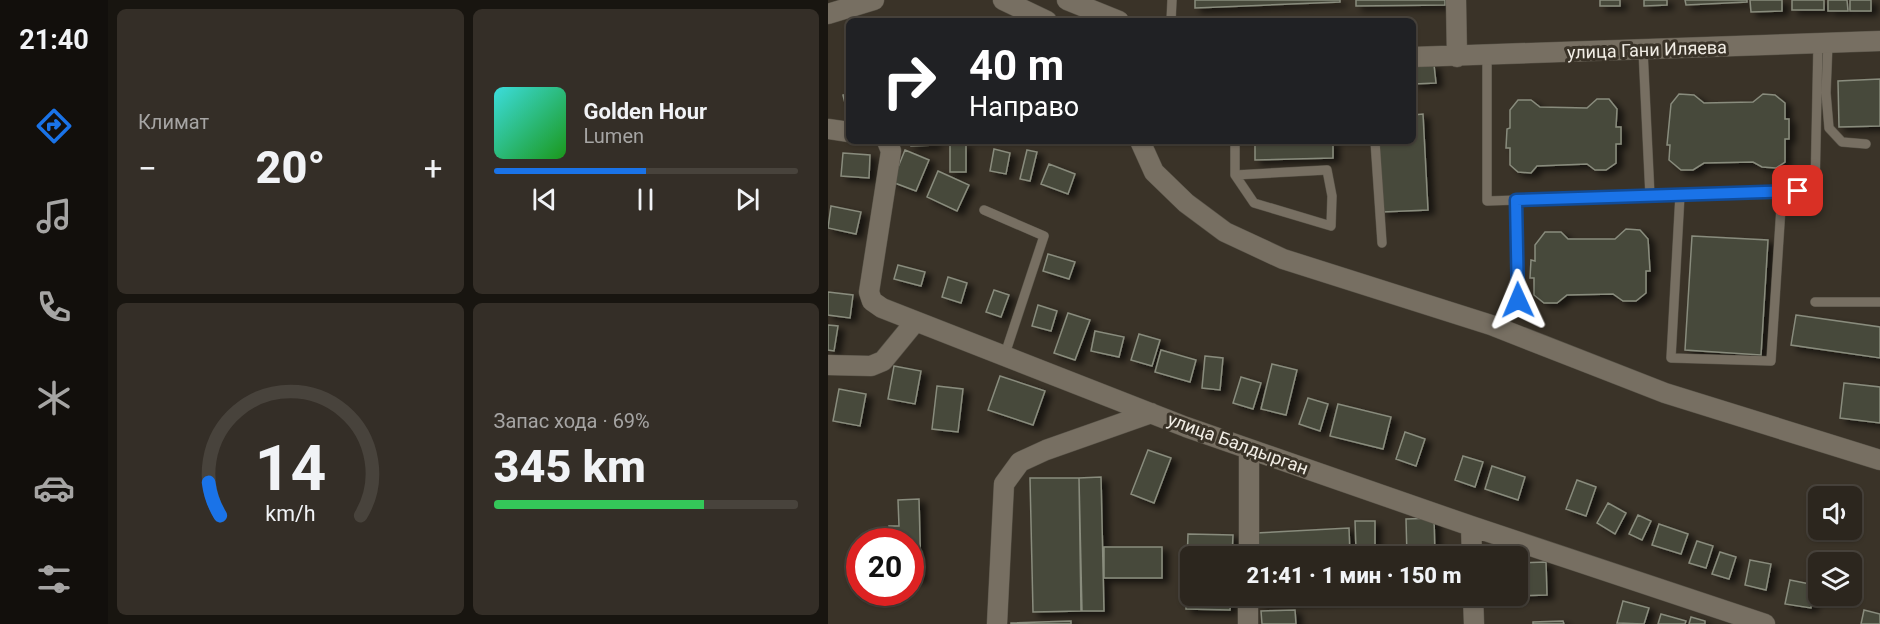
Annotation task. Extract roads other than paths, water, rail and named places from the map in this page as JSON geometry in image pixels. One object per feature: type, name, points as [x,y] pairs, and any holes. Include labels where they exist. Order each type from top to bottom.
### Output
[{"type":"street","points":[[828,14],[874,0]]},
{"type":"street","points":[[1003,0],[1041,18]]},
{"type":"street","points":[[1067,0],[1112,18]]},
{"type":"street","points":[[1456,0],[1457,57]]},
{"type":"street","name":"улица Гани Иляева","points":[[1416,57],[1880,41]]},
{"type":"street","points":[[828,129],[846,132]]},
{"type":"street","name":"улица Балдырган","points":[[888,144],[891,152],[869,292],[872,301],[882,308],[1004,357],[1250,449],[1764,624]]},
{"type":"street","points":[[1141,144],[1154,172],[1186,203],[1225,232],[1283,259],[1491,325],[1665,393],[1880,460]]},
{"type":"street","points":[[828,365],[871,366],[882,361],[915,322]]},
{"type":"street","points":[[997,624],[1004,484],[1020,462],[1151,413]]},
{"type":"street","points":[[1249,546],[1250,449]]},
{"type":"street","points":[[1471,526],[1472,546]]},
{"type":"street","points":[[1248,606],[1248,624]]},
{"type":"street","points":[[1473,606],[1474,624]]},
{"type":"lane","points":[[1171,18],[1172,0]]},
{"type":"lane","points":[[1822,43],[1829,128],[1842,142],[1866,144]]},
{"type":"lane","points":[[1487,56],[1487,201],[1815,191],[1822,43]]},
{"type":"lane","points":[[1643,50],[1650,196]]},
{"type":"lane","points":[[1235,144],[1235,175],[1254,203],[1331,226],[1332,196],[1327,170],[1235,175]]},
{"type":"lane","points":[[1375,144],[1382,243]]},
{"type":"lane","points":[[1680,195],[1671,358],[1771,361],[1782,192]]},
{"type":"lane","points":[[1516,200],[1518,300]]},
{"type":"lane","points":[[984,210],[1044,236],[1004,357]]},
{"type":"lane","points":[[1815,302],[1880,302]]}]
